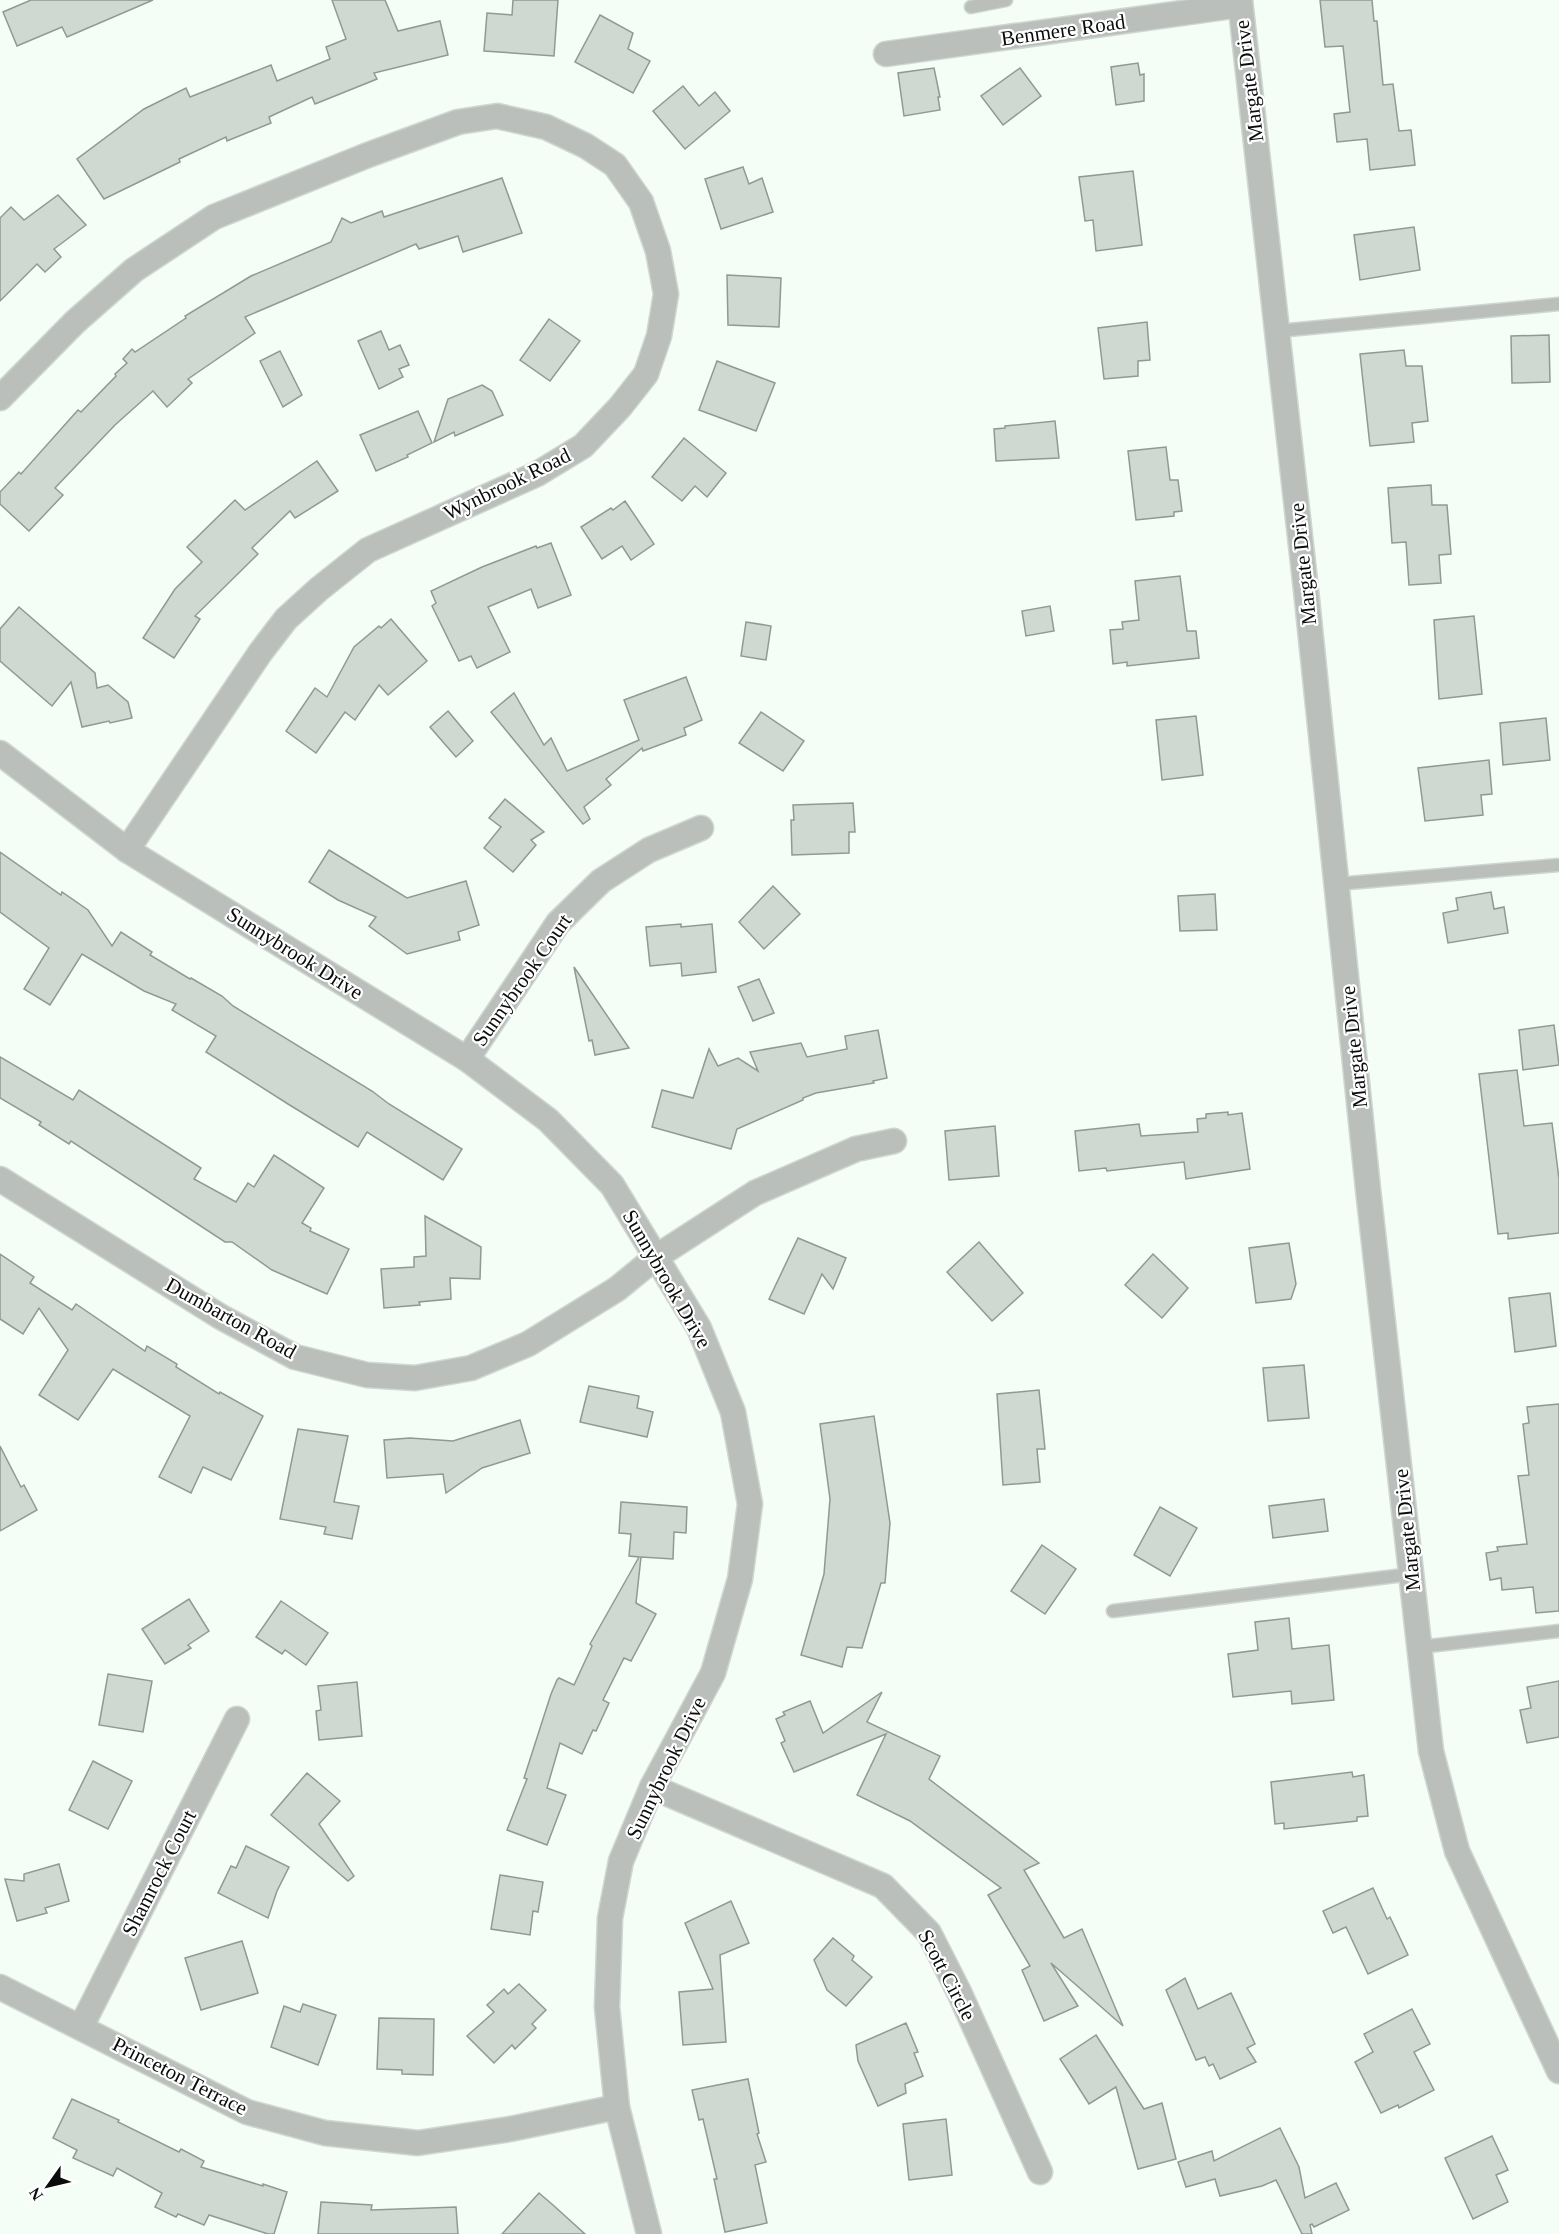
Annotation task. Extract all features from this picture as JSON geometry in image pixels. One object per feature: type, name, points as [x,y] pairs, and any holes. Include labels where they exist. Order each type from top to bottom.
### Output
[{"type":"street","name":"Benmere Road","points":[[886,54],[1240,3]]},
{"type":"street","name":"Margate Drive","points":[[1240,3],[1278,331],[1368,1189],[1431,1751],[1457,1851],[1559,2071]]},
{"type":"street","name":"Wynbrook Road","points":[[0,398],[75,322],[134,270],[214,217],[368,155],[458,122],[496,116],[546,127],[586,146],[615,165],[641,202],[658,251],[666,294],[660,336],[646,374],[620,407],[583,446],[537,474],[368,550],[319,589],[286,619],[253,663],[127,850]]},
{"type":"street","name":"Sunnybrook Drive","points":[[0,753],[127,850],[467,1059],[548,1120],[612,1185],[699,1328],[733,1412],[750,1504],[740,1580],[713,1672],[652,1787],[621,1861],[610,1918],[607,2007],[617,2107],[650,2234]]},
{"type":"street","name":"Sunnybrook Court","points":[[467,1059],[558,923],[572,909],[601,881],[649,850],[701,828]]},
{"type":"street","name":"Dumbarton Road","points":[[0,1179],[221,1317],[295,1357],[367,1375],[415,1378],[471,1368],[528,1344],[617,1289],[656,1257],[755,1193],[856,1149],[894,1141]]},
{"type":"street","name":"Shamrock Court","points":[[81,2027],[237,1719]]},
{"type":"street","name":"Scott Circle","points":[[652,1787],[883,1886],[929,1933],[959,1992],[1040,2172]]},
{"type":"street","name":"Princeton Terrace","points":[[0,1988],[247,2112],[325,2133],[418,2143],[510,2129],[617,2107]]},
{"type":"lane","points":[[971,6],[1006,0]]},
{"type":"lane","points":[[1278,331],[1559,304]]},
{"type":"lane","points":[[1337,884],[1559,865]]},
{"type":"lane","points":[[1113,1611],[1412,1574]]},
{"type":"lane","points":[[1420,1647],[1559,1631]]},
{"type":"building","points":[[31,0],[153,0],[67,37],[62,27],[17,46],[3,12]]},
{"type":"building","points":[[332,0],[385,0],[398,31],[440,21],[448,55],[374,73],[377,79],[315,104],[312,97],[269,117],[271,123],[227,141],[226,137],[104,199],[77,159],[144,109],[186,88],[190,97],[271,65],[277,81],[330,59],[326,47],[346,39]]},
{"type":"building","points":[[513,0],[558,0],[554,56],[484,51],[487,13],[512,15]]},
{"type":"building","points":[[1320,0],[1372,0],[1374,21],[1377,21],[1383,85],[1393,84],[1399,131],[1411,130],[1415,165],[1370,170],[1367,139],[1337,142],[1334,114],[1350,112],[1343,46],[1325,47]]},
{"type":"building","points":[[600,15],[633,33],[628,49],[650,61],[633,93],[575,62]]},
{"type":"building","points":[[1138,63],[1140,75],[1144,74],[1144,101],[1116,105],[1111,67]]},
{"type":"building","points":[[934,68],[940,97],[938,97],[940,110],[904,116],[898,73]]},
{"type":"building","points":[[1020,68],[1041,96],[1003,125],[981,96]]},
{"type":"building","points":[[683,86],[699,106],[715,92],[730,111],[685,149],[653,111]]},
{"type":"building","points":[[743,167],[749,184],[762,178],[773,212],[721,229],[705,179]]},
{"type":"building","points":[[1133,171],[1142,245],[1096,251],[1093,220],[1085,221],[1079,177]]},
{"type":"building","points":[[502,178],[522,233],[463,252],[458,236],[419,249],[416,244],[245,317],[255,333],[188,379],[192,383],[167,407],[153,391],[115,425],[55,488],[63,495],[29,531],[0,504],[0,492],[19,472],[21,474],[78,410],[81,412],[116,376],[115,374],[127,363],[123,359],[132,349],[135,352],[186,318],[185,316],[251,276],[331,242],[342,218],[351,223],[382,211],[384,217]]},
{"type":"building","points":[[58,195],[86,225],[54,249],[61,257],[45,272],[37,264],[0,301],[0,218],[11,207],[24,220]]},
{"type":"building","points":[[1414,227],[1420,270],[1360,280],[1354,235]]},
{"type":"building","points":[[727,275],[781,278],[779,327],[728,325]]},
{"type":"building","points":[[549,319],[580,341],[550,381],[520,360]]},
{"type":"building","points":[[1147,322],[1150,360],[1138,361],[1138,376],[1104,379],[1098,328]]},
{"type":"building","points":[[381,331],[389,350],[400,345],[409,365],[399,369],[403,377],[379,389],[358,341]]},
{"type":"building","points":[[1549,335],[1550,382],[1512,383],[1511,336]]},
{"type":"building","points":[[1404,350],[1406,366],[1422,366],[1428,421],[1412,423],[1414,442],[1370,446],[1360,354]]},
{"type":"building","points":[[280,351],[302,395],[283,407],[260,361]]},
{"type":"building","points":[[717,361],[775,383],[756,431],[699,410]]},
{"type":"building","points":[[482,385],[492,391],[503,415],[455,436],[454,432],[434,442],[448,399]]},
{"type":"building","points":[[418,411],[432,443],[376,471],[360,435]]},
{"type":"building","points":[[1055,421],[1059,458],[996,461],[994,429]]},
{"type":"building","points":[[684,438],[726,473],[707,497],[695,486],[682,501],[652,477]]},
{"type":"building","points":[[1166,447],[1170,480],[1178,480],[1182,511],[1174,512],[1174,516],[1136,520],[1128,451]]},
{"type":"building","points":[[317,461],[338,491],[295,518],[290,511],[252,548],[258,554],[195,616],[200,619],[174,658],[143,638],[175,589],[202,562],[187,547],[235,500],[245,510]]},
{"type":"building","points":[[1431,485],[1432,505],[1447,505],[1451,554],[1439,555],[1441,583],[1409,585],[1406,542],[1392,543],[1388,488]]},
{"type":"building","points":[[625,501],[654,544],[631,560],[622,546],[602,559],[581,527]]},
{"type":"building","points":[[551,543],[571,595],[538,608],[531,589],[488,607],[510,652],[477,668],[471,656],[459,661],[432,606],[436,603],[431,591],[482,567],[536,546],[537,548]]},
{"type":"building","points":[[1180,576],[1187,631],[1196,631],[1199,658],[1127,666],[1127,662],[1113,664],[1110,630],[1123,629],[1122,622],[1139,620],[1135,581]]},
{"type":"building","points":[[1050,606],[1054,631],[1026,636],[1022,611]]},
{"type":"building","points":[[19,607],[95,673],[97,688],[108,685],[128,702],[132,718],[82,727],[71,682],[52,706],[0,661],[0,629]]},
{"type":"building","points":[[1474,616],[1482,694],[1439,699],[1434,620]]},
{"type":"building","points":[[391,619],[427,661],[388,695],[379,685],[355,720],[345,712],[316,753],[286,731],[315,688],[327,697],[354,647]]},
{"type":"building","points":[[746,622],[771,626],[766,660],[741,656]]},
{"type":"building","points":[[686,677],[702,720],[684,728],[686,735],[643,751],[642,748],[606,779],[611,785],[584,807],[590,819],[583,824],[491,712],[514,693],[544,745],[551,738],[567,771],[639,740],[624,700]]},
{"type":"building","points":[[448,711],[473,741],[456,757],[430,727]]},
{"type":"building","points":[[761,712],[804,741],[783,771],[739,743]]},
{"type":"building","points":[[1196,716],[1203,775],[1162,780],[1156,720]]},
{"type":"building","points":[[1546,718],[1550,760],[1503,765],[1500,723]]},
{"type":"building","points":[[1489,760],[1492,794],[1481,795],[1483,815],[1425,821],[1418,768]]},
{"type":"building","points":[[505,799],[544,832],[531,840],[536,845],[513,872],[484,848],[501,827],[489,818]]},
{"type":"building","points":[[853,803],[855,832],[849,832],[849,853],[792,855],[793,805]]},
{"type":"building","points":[[329,850],[407,898],[466,881],[479,925],[458,932],[460,940],[407,954],[369,926],[376,917],[338,900],[309,882]]},
{"type":"building","points":[[0,852],[61,895],[62,892],[88,910],[112,946],[121,932],[152,952],[150,955],[222,996],[233,1006],[462,1149],[443,1180],[367,1132],[358,1147],[288,1104],[206,1052],[216,1036],[172,1010],[176,1004],[144,991],[82,954],[50,1005],[24,989],[49,948],[0,912]]},
{"type":"building","points":[[773,886],[800,914],[764,949],[739,922]]},
{"type":"building","points":[[1491,892],[1494,909],[1504,907],[1508,933],[1448,943],[1443,913],[1458,910],[1456,898]]},
{"type":"building","points":[[1215,894],[1217,930],[1180,931],[1178,896]]},
{"type":"building","points":[[681,924],[681,927],[712,924],[716,972],[682,976],[681,963],[650,966],[646,927]]},
{"type":"building","points":[[574,967],[629,1048],[595,1055],[592,1040],[589,1041]]},
{"type":"building","points":[[759,979],[774,1013],[753,1021],[738,987]]},
{"type":"building","points":[[1554,1025],[1559,1065],[1523,1070],[1519,1030]]},
{"type":"building","points":[[878,1030],[887,1078],[873,1081],[874,1083],[816,1093],[803,1098],[803,1100],[737,1129],[731,1149],[652,1127],[662,1090],[693,1098],[709,1049],[718,1066],[738,1058],[758,1071],[750,1052],[801,1043],[807,1057],[847,1049],[845,1036]]},
{"type":"building","points":[[0,1057],[73,1100],[79,1090],[201,1168],[194,1179],[236,1202],[248,1183],[254,1187],[274,1155],[324,1188],[302,1223],[311,1228],[310,1231],[349,1249],[327,1294],[272,1270],[232,1242],[225,1242],[71,1141],[69,1144],[39,1125],[41,1122],[0,1098]]},
{"type":"building","points":[[1517,1070],[1524,1126],[1552,1123],[1559,1179],[1559,1233],[1508,1239],[1508,1233],[1498,1234],[1479,1074]]},
{"type":"building","points":[[1228,1112],[1228,1115],[1242,1113],[1250,1169],[1186,1179],[1184,1162],[1107,1171],[1106,1168],[1079,1171],[1075,1131],[1139,1124],[1141,1136],[1198,1132],[1197,1119],[1206,1118],[1206,1114]]},
{"type":"building","points":[[995,1126],[999,1176],[949,1180],[945,1131]]},
{"type":"building","points":[[425,1216],[481,1247],[480,1279],[450,1278],[451,1299],[419,1302],[420,1305],[384,1308],[381,1269],[414,1267],[414,1257],[426,1256]]},
{"type":"building","points":[[798,1238],[846,1258],[833,1289],[822,1274],[804,1314],[769,1299]]},
{"type":"building","points":[[979,1242],[1023,1293],[992,1321],[947,1272]]},
{"type":"building","points":[[1289,1243],[1296,1284],[1291,1299],[1256,1303],[1249,1248]]},
{"type":"building","points":[[0,1254],[34,1277],[30,1283],[72,1310],[76,1304],[145,1351],[147,1346],[219,1394],[220,1392],[263,1416],[231,1480],[203,1467],[191,1493],[159,1477],[190,1416],[113,1369],[78,1420],[39,1395],[68,1350],[39,1308],[23,1334],[0,1319]]},
{"type":"building","points":[[1153,1254],[1188,1288],[1162,1318],[1125,1285]]},
{"type":"building","points":[[1550,1293],[1556,1346],[1515,1352],[1509,1298]]},
{"type":"building","points":[[1304,1365],[1309,1418],[1268,1421],[1263,1368]]},
{"type":"building","points":[[589,1386],[639,1396],[637,1408],[653,1412],[647,1437],[580,1422]]},
{"type":"building","points":[[1039,1390],[1045,1449],[1037,1449],[1040,1482],[1003,1485],[997,1394]]},
{"type":"building","points":[[1559,1404],[1559,1611],[1536,1613],[1533,1587],[1502,1590],[1501,1578],[1490,1580],[1486,1553],[1498,1551],[1497,1547],[1527,1544],[1518,1476],[1529,1475],[1523,1424],[1529,1423],[1527,1407]]},
{"type":"building","points":[[874,1416],[890,1523],[885,1583],[881,1583],[862,1648],[847,1647],[842,1667],[801,1655],[824,1574],[830,1499],[820,1424]]},
{"type":"building","points":[[520,1420],[530,1453],[482,1468],[446,1493],[443,1474],[387,1478],[384,1440],[410,1438],[453,1441]]},
{"type":"building","points":[[298,1429],[348,1436],[334,1502],[359,1506],[352,1539],[324,1534],[326,1527],[280,1519]]},
{"type":"building","points":[[0,1446],[21,1487],[24,1485],[37,1510],[0,1531]]},
{"type":"building","points":[[1324,1499],[1328,1531],[1273,1538],[1269,1506]]},
{"type":"building","points":[[621,1502],[687,1507],[686,1533],[674,1532],[673,1559],[641,1557],[636,1603],[656,1614],[631,1661],[624,1658],[603,1700],[609,1703],[582,1754],[560,1743],[547,1788],[566,1795],[547,1845],[507,1830],[527,1779],[524,1778],[557,1680],[559,1678],[574,1685],[592,1646],[590,1644],[639,1557],[629,1556],[631,1534],[619,1533]]},
{"type":"building","points":[[1160,1507],[1197,1528],[1170,1576],[1134,1555]]},
{"type":"building","points":[[1042,1545],[1076,1569],[1045,1614],[1011,1591]]},
{"type":"building","points":[[189,1599],[209,1631],[188,1645],[191,1648],[165,1664],[142,1629]]},
{"type":"building","points":[[281,1601],[328,1633],[306,1665],[285,1650],[282,1654],[256,1637]]},
{"type":"building","points":[[1289,1618],[1292,1649],[1329,1645],[1334,1700],[1292,1704],[1291,1691],[1233,1697],[1228,1654],[1258,1650],[1255,1622]]},
{"type":"building","points":[[108,1674],[152,1681],[143,1732],[99,1725]]},
{"type":"building","points":[[1559,1681],[1559,1737],[1527,1743],[1520,1710],[1531,1708],[1527,1687]]},
{"type":"building","points":[[357,1682],[362,1736],[319,1740],[316,1711],[321,1710],[318,1686]]},
{"type":"building","points":[[882,1692],[867,1722],[940,1756],[929,1779],[1039,1863],[1024,1870],[1064,1938],[1082,1929],[1123,2026],[1051,1963],[1078,2006],[1044,2021],[1022,1970],[1030,1966],[988,1895],[1001,1888],[910,1821],[857,1795],[886,1734],[794,1772],[781,1743],[785,1741],[776,1719],[785,1715],[783,1712],[810,1701],[823,1733]]},
{"type":"building","points":[[93,1761],[132,1781],[108,1829],[69,1810]]},
{"type":"building","points":[[1352,1772],[1353,1777],[1364,1775],[1368,1816],[1357,1817],[1357,1821],[1284,1829],[1284,1823],[1275,1824],[1271,1782]]},
{"type":"building","points":[[307,1773],[340,1801],[319,1824],[354,1876],[348,1881],[271,1815]]},
{"type":"building","points":[[246,1846],[289,1867],[277,1891],[268,1918],[218,1893],[231,1866],[236,1868]]},
{"type":"building","points":[[59,1864],[69,1901],[45,1908],[47,1913],[17,1921],[5,1879],[24,1881],[24,1874]]},
{"type":"building","points":[[500,1875],[543,1882],[538,1912],[533,1911],[530,1935],[491,1929]]},
{"type":"building","points":[[1373,1888],[1387,1919],[1390,1917],[1408,1955],[1368,1974],[1346,1927],[1333,1933],[1323,1911]]},
{"type":"building","points":[[731,1901],[749,1943],[720,1955],[726,2042],[683,2045],[679,1992],[713,1989],[685,1923]]},
{"type":"building","points":[[833,1938],[854,1956],[852,1960],[872,1977],[846,2006],[827,1990],[814,1960]]},
{"type":"building","points":[[242,1941],[258,1993],[201,2010],[185,1958]]},
{"type":"building","points":[[1185,1978],[1198,2009],[1231,1993],[1255,2044],[1247,2048],[1256,2062],[1220,2079],[1213,2064],[1209,2066],[1205,2057],[1196,2060],[1166,1990]]},
{"type":"building","points":[[519,1984],[546,2010],[532,2024],[536,2028],[515,2049],[512,2045],[494,2063],[467,2036],[494,2012],[487,2005],[504,1989],[508,1994]]},
{"type":"building","points":[[303,2004],[336,2015],[318,2065],[271,2047],[284,2006],[300,2012]]},
{"type":"building","points":[[1412,2009],[1430,2044],[1414,2052],[1434,2090],[1399,2108],[1398,2105],[1381,2113],[1355,2062],[1373,2052],[1364,2034]]},
{"type":"building","points":[[379,2018],[434,2019],[433,2075],[402,2074],[402,2070],[377,2069]]},
{"type":"building","points":[[906,2023],[918,2052],[914,2053],[923,2076],[905,2084],[906,2093],[878,2106],[858,2061],[856,2045]]},
{"type":"building","points":[[1096,2035],[1144,2109],[1162,2103],[1176,2159],[1138,2169],[1116,2087],[1089,2104],[1060,2059]]},
{"type":"building","points":[[748,2079],[759,2133],[757,2134],[766,2162],[755,2165],[767,2223],[725,2232],[714,2179],[717,2179],[703,2119],[699,2120],[692,2090]]},
{"type":"building","points":[[72,2099],[119,2120],[118,2122],[179,2152],[181,2149],[204,2161],[201,2167],[287,2192],[274,2234],[209,2215],[204,2225],[178,2214],[176,2217],[155,2207],[162,2193],[117,2168],[113,2176],[73,2158],[77,2150],[53,2138]]},
{"type":"building","points":[[946,2119],[952,2175],[909,2180],[903,2124]]},
{"type":"building","points":[[1280,2128],[1299,2167],[1305,2198],[1336,2183],[1349,2210],[1314,2227],[1310,2225],[1312,2234],[1302,2234],[1276,2180],[1262,2186],[1220,2196],[1215,2179],[1186,2187],[1178,2162],[1212,2151],[1214,2161]]},
{"type":"building","points":[[1492,2136],[1508,2170],[1496,2175],[1508,2202],[1473,2219],[1445,2158]]},
{"type":"building","points":[[539,2193],[553,2205],[585,2234],[502,2234]]},
{"type":"building","points":[[321,2202],[372,2205],[371,2210],[456,2207],[458,2234],[318,2234]]}]
